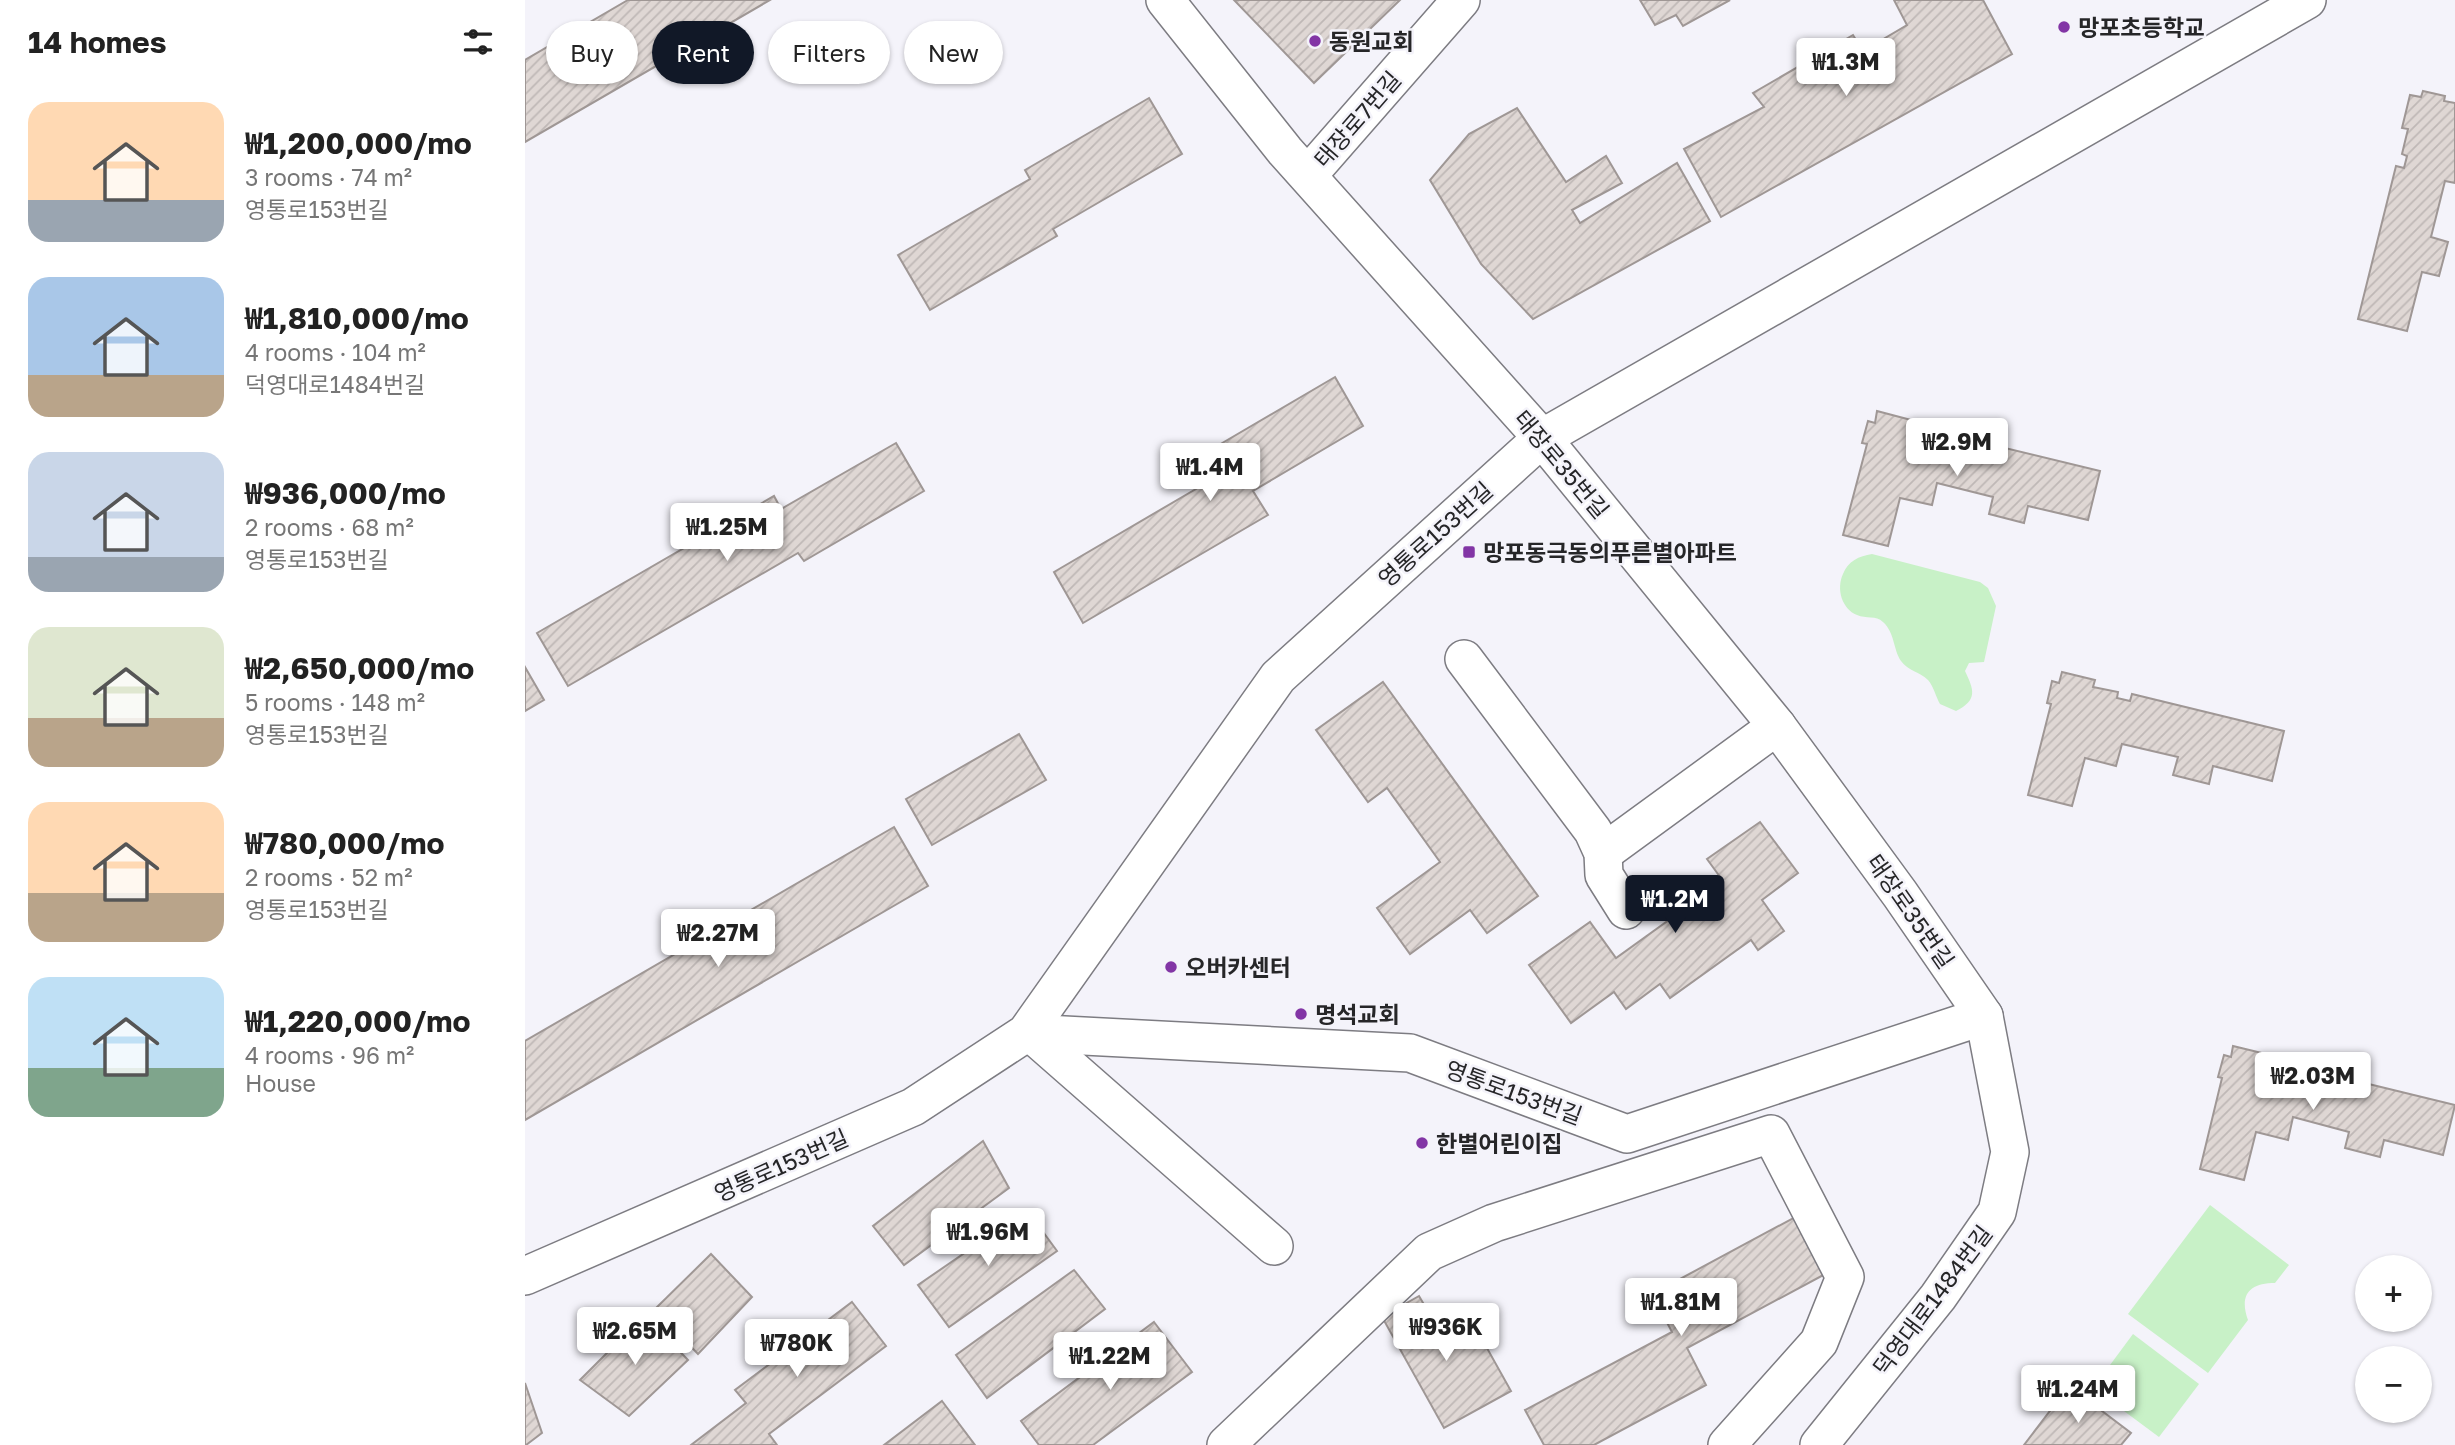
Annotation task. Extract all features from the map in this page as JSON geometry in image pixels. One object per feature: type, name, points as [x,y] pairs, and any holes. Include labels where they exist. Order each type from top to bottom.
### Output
[{"type":"street","name":"태장로35번길","points":[[1165,0],[1286,151],[1542,438],[1777,726],[1900,894],[1984,1016]]},
{"type":"street","name":"태장로7번길","points":[[1308,175],[1461,0]]},
{"type":"street","name":"영통로153번길","points":[[525,1276],[913,1107],[1028,1033],[1277,677],[1542,438],[2307,0]]},
{"type":"street","points":[[1464,659],[1593,831],[1602,853],[1605,875],[1626,910]]},
{"type":"street","points":[[1602,853],[1777,726]]},
{"type":"street","name":"영통로153번길","points":[[1028,1033],[1410,1054],[1627,1134],[1984,1016]]},
{"type":"street","name":"덕영대로1484번길","points":[[1819,1445],[1938,1297],[1997,1212],[2010,1152],[1984,1016]]},
{"type":"street","points":[[1028,1033],[1274,1246]]},
{"type":"street","points":[[1226,1445],[1429,1252],[1494,1223],[1770,1134],[1845,1277],[1819,1342],[1727,1445]]},
{"type":"green space","points":[[1872,554],[1980,582],[1988,588],[1996,606],[1984,662],[1969,663],[1965,671],[1972,689],[1971,699],[1956,711],[1940,704],[1928,680],[1901,661],[1890,631],[1883,622],[1857,615],[1844,603],[1840,586],[1845,569],[1855,560]]},
{"type":"green space","points":[[2210,1205],[2289,1265],[2275,1283],[2259,1285],[2248,1292],[2245,1304],[2248,1320],[2208,1373],[2128,1314]]},
{"type":"green space","points":[[2133,1334],[2199,1384],[2159,1437],[2093,1388]]},
{"type":"building","points":[[628,0],[770,0],[734,21],[652,21],[652,68],[638,77],[638,21],[592,21]]},
{"type":"building","name":"동원교회","points":[[1234,0],[1400,0],[1314,83]]},
{"type":"building","points":[[1640,0],[1730,0],[1683,26],[1676,15],[1655,25]]},
{"type":"building","points":[[1894,0],[1983,0],[2012,54],[1721,217],[1684,149],[1764,107],[1753,93],[1853,35],[1863,51],[1907,25]]},
{"type":"building","points":[[546,48],[546,84],[625,84],[525,142],[525,60]]},
{"type":"building","points":[[2423,91],[2445,96],[2444,101],[2455,103],[2455,183],[2445,181],[2431,237],[2448,242],[2439,276],[2422,272],[2407,331],[2358,319],[2396,166],[2404,168],[2407,156],[2402,154],[2408,129],[2402,128],[2410,95],[2421,97]]},
{"type":"building","points":[[1149,98],[1182,154],[1053,229],[1057,236],[930,310],[898,255],[1030,179],[1025,170]]},
{"type":"building","points":[[1517,108],[1566,182],[1606,156],[1622,183],[1572,210],[1580,223],[1677,163],[1710,221],[1533,319],[1481,264],[1430,180],[1469,134]]},
{"type":"building","points":[[1335,377],[1363,426],[1253,491],[1268,515],[1083,623],[1054,572],[1225,472],[1212,449]]},
{"type":"building","points":[[1877,411],[1911,420],[1909,426],[1933,432],[1932,438],[1945,441],[1947,434],[2100,471],[2088,520],[2028,506],[2024,523],[1989,514],[1993,497],[1937,483],[1932,505],[1900,498],[1888,546],[1843,535],[1867,444],[1862,443],[1868,421],[1875,423]]},
{"type":"building","points":[[896,443],[924,491],[804,561],[798,553],[568,686],[537,633],[774,496],[781,509]]},
{"type":"building","points":[[525,667],[544,700],[525,711]]},
{"type":"building","points":[[2062,672],[2095,680],[2093,687],[2118,692],[2117,698],[2130,701],[2132,694],[2284,731],[2272,781],[2213,766],[2209,784],[2173,775],[2178,757],[2122,744],[2116,766],[2085,758],[2072,806],[2028,795],[2051,704],[2047,703],[2052,681],[2059,683]]},
{"type":"building","points":[[1383,682],[1538,896],[1487,933],[1470,910],[1410,954],[1377,908],[1440,862],[1387,788],[1368,802],[1316,730]]},
{"type":"building","points":[[1019,734],[1046,780],[932,845],[906,799]]},
{"type":"building","points":[[1760,822],[1798,873],[1762,900],[1784,931],[1758,950],[1751,940],[1670,998],[1660,984],[1626,1009],[1614,992],[1571,1023],[1529,965],[1590,922],[1616,958],[1723,881],[1707,859]]},
{"type":"building","points":[[894,827],[928,886],[525,1120],[525,1041]]},
{"type":"building","points":[[2233,1046],[2266,1054],[2265,1060],[2289,1066],[2288,1072],[2301,1075],[2303,1068],[2455,1105],[2443,1155],[2384,1140],[2380,1157],[2345,1148],[2349,1132],[2293,1117],[2288,1140],[2256,1132],[2244,1180],[2200,1169],[2222,1078],[2218,1077],[2224,1055],[2231,1057]]},
{"type":"building","points":[[983,1141],[1009,1188],[904,1265],[873,1226]]},
{"type":"building","points":[[1027,1210],[1057,1251],[949,1327],[918,1285]]},
{"type":"building","points":[[1799,1215],[1829,1272],[1687,1348],[1706,1385],[1594,1445],[1544,1445],[1525,1410],[1672,1332],[1652,1294]]},
{"type":"building","points":[[711,1254],[752,1297],[698,1354],[655,1309]]},
{"type":"building","points":[[1074,1270],[1105,1309],[987,1398],[956,1355]]},
{"type":"building","points":[[1419,1296],[1444,1339],[1473,1323],[1511,1391],[1444,1428],[1382,1317]]},
{"type":"building","points":[[852,1302],[886,1346],[769,1434],[777,1445],[691,1445],[746,1403],[735,1390]]},
{"type":"building","points":[[645,1315],[688,1360],[629,1416],[580,1380]]},
{"type":"building","points":[[1154,1322],[1192,1372],[1093,1445],[1039,1445],[1021,1421]]},
{"type":"building","points":[[525,1383],[542,1433],[526,1445],[525,1445]]},
{"type":"building","points":[[2069,1386],[2131,1433],[2121,1445],[2024,1445]]},
{"type":"building","points":[[942,1401],[975,1445],[884,1445]]},
{"type":"place","name":"망포초등학교","points":[[2064,27]]},
{"type":"place","name":"동원교회","points":[[1315,41]]},
{"type":"place","name":"망포동극동의푸른별아파트","points":[[1469,552]]},
{"type":"place","name":"오버카센터","points":[[1171,967]]},
{"type":"place","name":"명석교회","points":[[1301,1014]]},
{"type":"place","name":"한별어린이집","points":[[1422,1143]]}]
